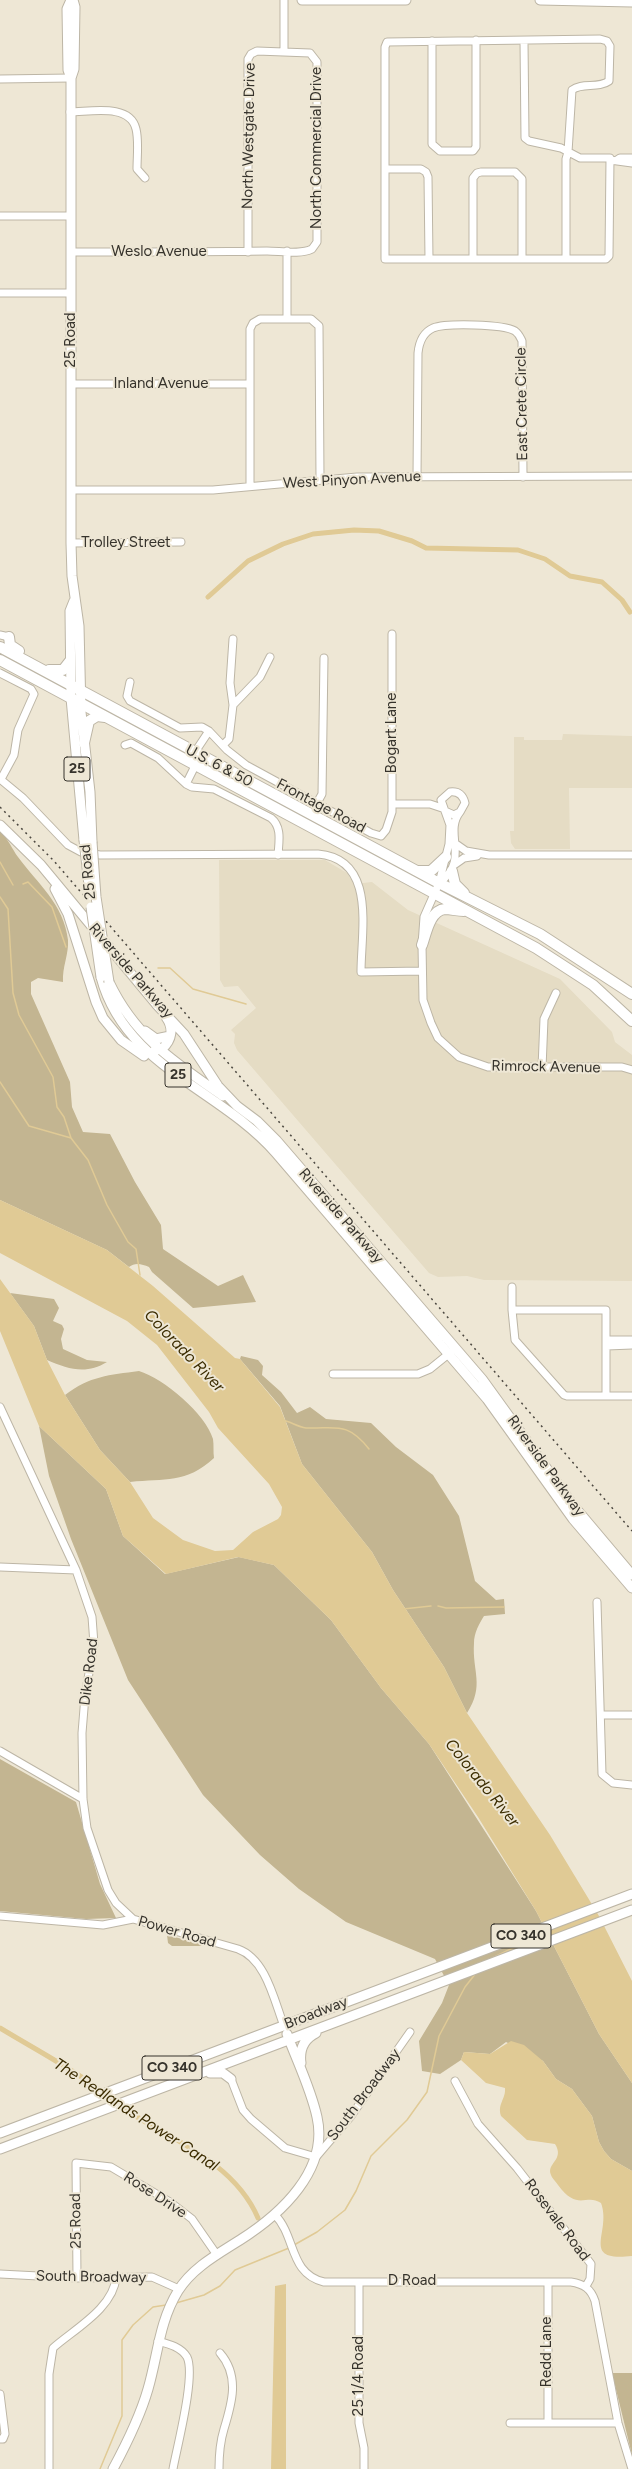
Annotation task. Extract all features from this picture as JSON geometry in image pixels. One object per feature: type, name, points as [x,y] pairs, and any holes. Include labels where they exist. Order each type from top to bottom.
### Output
[{"type":"highway","points":[[5,636],[10,645],[29,656],[38,666],[60,671],[70,661]]},
{"type":"highway","name":"U.S. 6 & 50","points":[[2,648],[80,688],[194,752],[415,871],[540,934],[632,994]]},
{"type":"highway","name":"U.S. 6 & 50","points":[[0,660],[123,725],[195,766],[340,841],[434,894],[468,911],[578,974],[632,1021]]},
{"type":"highway","points":[[84,742],[88,724],[94,717],[105,717],[123,725]]},
{"type":"highway","points":[[144,737],[157,740],[187,754],[194,752]]},
{"type":"highway","points":[[195,766],[201,765],[211,767],[252,789],[285,801]]},
{"type":"highway","points":[[415,871],[431,870],[446,857]]},
{"type":"highway","points":[[453,868],[456,884],[465,897]]},
{"type":"highway","points":[[422,945],[430,922],[437,912],[446,909],[455,912],[468,911]]},
{"type":"main road","name":"25 Road","points":[[72,0],[67,9],[68,70],[70,78],[71,543],[74,600],[78,612],[81,703],[90,792],[88,841]]},
{"type":"main road","points":[[302,0],[406,0]]},
{"type":"main road","points":[[540,0],[632,2]]},
{"type":"main road","name":"25 Road","points":[[74,600],[70,611],[71,698],[105,980],[115,1013],[151,1057],[233,1109]]},
{"type":"main road","name":"Riverside Parkway","points":[[0,825],[41,866],[157,1005],[175,1022],[233,1109],[324,1202],[508,1413],[573,1505],[632,1575]]},
{"type":"main road","name":"Riverside Parkway","points":[[41,866],[68,914],[96,1002],[103,1018],[114,1033],[127,1045],[181,1077]]},
{"type":"main road","name":"25 Road","points":[[105,980],[129,1017],[145,1037],[158,1050],[233,1109]]},
{"type":"main road","points":[[131,1034],[144,1046],[158,1050],[166,1046],[170,1036],[171,1026],[157,1005]]},
{"type":"main road","points":[[129,1017],[152,1038],[161,1039],[170,1036]]},
{"type":"main road","name":"Riverside Parkway","points":[[453,1351],[574,1519],[632,1588]]},
{"type":"main road","name":"Broadway","points":[[0,2133],[632,1894]]},
{"type":"main road","name":"Broadway","points":[[0,2149],[340,2019],[632,1910]]},
{"type":"main road","points":[[302,2073],[300,2054],[305,2042],[312,2035],[340,2019]]},
{"type":"main road","points":[[113,2469],[142,2407],[166,2312],[178,2290],[190,2276],[217,2255],[275,2215],[306,2178],[316,2157],[319,2142],[318,2118],[284,2026]]},
{"type":"main road","points":[[177,2081],[226,2057],[230,2053],[230,2046]]},
{"type":"main road","points":[[231,2079],[230,2070],[234,2063],[251,2053]]},
{"type":"main road","points":[[177,2081],[217,2072],[226,2074],[231,2079]]},
{"type":"street","points":[[284,0],[284,52]]},
{"type":"street","points":[[432,41],[432,144],[440,151],[473,151],[476,147],[476,40]]},
{"type":"street","points":[[566,259],[566,159],[568,152],[572,90],[576,87],[604,85],[609,81],[610,46],[606,41],[476,40],[387,42],[385,47],[385,259],[566,259],[606,259],[609,256],[614,160]]},
{"type":"street","points":[[524,41],[525,138],[529,141],[561,148],[580,158],[610,158],[621,163],[632,164]]},
{"type":"street","name":"North Westgate Drive","points":[[248,252],[247,62],[249,57],[255,52],[284,52]]},
{"type":"street","name":"North Commercial Drive","points":[[284,52],[308,52],[316,60],[317,242],[314,248]]},
{"type":"street","points":[[0,79],[70,78]]},
{"type":"street","points":[[70,112],[115,112],[129,117],[136,128],[137,169],[145,178]]},
{"type":"street","points":[[614,160],[620,158],[632,158]]},
{"type":"street","points":[[386,169],[421,169],[428,177],[429,259]]},
{"type":"street","points":[[473,259],[473,178],[481,172],[515,172],[522,179],[522,259]]},
{"type":"street","points":[[0,216],[70,216]]},
{"type":"street","name":"Weslo Avenue","points":[[71,252],[248,252],[308,251],[314,248]]},
{"type":"street","points":[[287,251],[287,317]]},
{"type":"street","points":[[0,293],[71,293]]},
{"type":"street","points":[[250,486],[250,384],[252,324],[260,319],[287,317],[313,320],[319,328],[320,479]]},
{"type":"street","name":"East Crete Circle","points":[[417,477],[418,353],[420,341],[433,328],[470,326],[503,327],[516,332],[522,341],[523,477]]},
{"type":"street","name":"Inland Avenue","points":[[71,384],[250,384]]},
{"type":"street","name":"West Pinyon Avenue","points":[[71,490],[213,490],[320,479],[632,476]]},
{"type":"street","name":"Trolley Street","points":[[71,543],[181,542]]},
{"type":"street","name":"Bogart Lane","points":[[386,830],[390,819],[392,804],[392,634]]},
{"type":"street","points":[[223,745],[230,739],[233,705],[230,683],[233,639]]},
{"type":"street","points":[[233,705],[260,677],[270,657]]},
{"type":"street","points":[[317,803],[322,794],[324,658]]},
{"type":"street","points":[[0,673],[31,689],[34,694],[18,730],[14,755],[0,779],[23,798],[62,840],[81,852],[100,854],[325,855],[342,862],[356,875],[361,887],[361,972],[422,971]]},
{"type":"street","points":[[130,682],[128,696],[130,701],[180,728],[202,727],[209,731],[194,752]]},
{"type":"street","name":"Frontage Road","points":[[209,731],[236,759],[246,765],[377,835],[382,836],[386,830]]},
{"type":"street","points":[[125,745],[131,743],[158,758],[186,784],[192,787],[214,789],[271,818],[277,823],[279,831],[278,855]]},
{"type":"street","points":[[186,784],[195,766]]},
{"type":"street","points":[[392,804],[432,801],[453,791],[462,796],[464,806],[456,819],[456,844],[453,868]]},
{"type":"street","points":[[439,883],[440,872],[446,857],[450,825],[443,810],[441,800],[444,795]]},
{"type":"street","points":[[416,803],[454,814],[460,812]]},
{"type":"street","points":[[456,844],[466,851],[489,854],[632,855]]},
{"type":"street","points":[[439,883],[464,858],[489,854]]},
{"type":"street","name":"Rimrock Avenue","points":[[439,883],[424,916],[422,945],[423,1000],[430,1024],[438,1038],[454,1054],[468,1061],[488,1067],[622,1067],[632,1070]]},
{"type":"street","points":[[542,1068],[544,1019],[556,994]]},
{"type":"street","points":[[512,1287],[512,1310],[515,1340],[555,1388],[567,1396],[632,1396]]},
{"type":"street","points":[[512,1310],[606,1310],[606,1396]]},
{"type":"street","points":[[606,1343],[632,1340]]},
{"type":"street","points":[[606,1343],[632,1345]]},
{"type":"street","points":[[333,1374],[418,1374],[430,1369],[453,1351]]},
{"type":"street","name":"Dike Road","points":[[0,1407],[76,1570],[90,1607],[94,1635],[84,1706],[83,1799],[88,1828],[106,1886],[116,1903],[133,1919]]},
{"type":"street","points":[[0,1567],[76,1570]]},
{"type":"street","points":[[597,1602],[602,1771],[608,1780],[618,1784],[632,1785]]},
{"type":"street","points":[[601,1716],[632,1715]]},
{"type":"street","points":[[0,1751],[83,1799]]},
{"type":"street","name":"Power Road","points":[[0,1916],[103,1924],[133,1919],[238,1949],[248,1954],[260,1969],[284,2026]]},
{"type":"street","name":"South Broadway","points":[[316,2157],[351,2116],[410,2032]]},
{"type":"street","points":[[231,2079],[243,2110],[251,2119],[285,2148],[316,2157]]},
{"type":"street","name":"Rosevale Road","points":[[455,2081],[478,2124],[518,2168],[591,2264],[590,2279],[586,2286]]},
{"type":"street","name":"Rose Drive","points":[[76,2163],[111,2167],[170,2202],[192,2219],[217,2255]]},
{"type":"street","name":"25 Road","points":[[76,2163],[77,2278]]},
{"type":"street","name":"D Road","points":[[275,2215],[283,2225],[293,2253],[301,2268],[314,2279],[324,2282],[575,2282],[586,2286]]},
{"type":"street","name":"South Broadway","points":[[0,2274],[77,2278],[152,2277],[178,2290]]},
{"type":"street","points":[[49,2469],[49,2374],[53,2348],[68,2334],[87,2322],[115,2289],[116,2277]]},
{"type":"street","name":"25 1/4 Road","points":[[359,2282],[359,2423],[364,2448],[364,2469]]},
{"type":"street","name":"Redd Lane","points":[[548,2282],[548,2423]]},
{"type":"street","points":[[586,2286],[592,2292],[596,2301],[618,2423],[632,2469]]},
{"type":"street","points":[[158,2341],[179,2349],[187,2358],[189,2365],[188,2388],[173,2469]]},
{"type":"street","points":[[218,2469],[220,2451],[234,2398],[233,2380],[228,2363],[220,2353]]},
{"type":"street","points":[[0,2394],[5,2434],[4,2439],[0,2439]]},
{"type":"street","points":[[510,2423],[618,2423]]},
{"type":"shaded area","points":[[563,734],[632,736],[632,788],[569,788],[570,849],[515,849],[511,843],[510,831],[514,831],[514,737],[524,737],[524,740],[562,740]]},
{"type":"shaded area","points":[[0,832],[8,840],[18,857],[49,895],[61,916],[65,927],[68,940],[68,950],[63,982],[38,978],[31,982],[31,994],[70,1082],[72,1107],[83,1132],[110,1134],[135,1182],[161,1225],[163,1249],[218,1286],[243,1275],[256,1302],[193,1308],[152,1272],[149,1267],[134,1264],[129,1267],[107,1250],[0,1200]]},
{"type":"shaded area","points":[[219,860],[325,860],[347,873],[354,884],[372,882],[408,910],[560,979],[612,1032],[615,1042],[632,1055],[632,1281],[484,1280],[467,1276],[438,1277],[429,1273],[237,1050],[234,1043],[235,1034],[231,1030],[256,1008],[238,986],[224,987],[220,980]]},
{"type":"shaded area","points":[[10,1293],[54,1299],[59,1308],[53,1321],[62,1325],[64,1329],[61,1339],[63,1349],[87,1360],[107,1362],[92,1368],[77,1369],[62,1366],[47,1360],[34,1326]]},
{"type":"shaded area","points":[[241,1356],[258,1360],[263,1366],[262,1375],[281,1392],[297,1413],[310,1407],[326,1419],[371,1423],[396,1447],[433,1475],[459,1516],[475,1581],[496,1600],[504,1599],[505,1614],[484,1616],[477,1629],[474,1639],[474,1653],[477,1686],[472,1703],[467,1713],[444,1667],[393,1590],[372,1552],[302,1464],[280,1406],[240,1359]]},
{"type":"shaded area","points":[[139,1371],[160,1381],[182,1398],[193,1408],[209,1429],[213,1439],[214,1458],[204,1466],[194,1472],[175,1478],[130,1482],[100,1450],[65,1395],[83,1384],[100,1377]]},
{"type":"shaded area","points":[[39,1426],[106,1489],[123,1536],[165,1574],[239,1557],[274,1565],[331,1620],[381,1688],[429,1744],[536,1911],[599,2034],[632,2083],[632,2171],[611,2159],[604,2151],[599,2142],[592,2116],[572,2089],[556,2079],[543,2061],[506,2042],[490,2054],[464,2052],[461,2060],[440,2074],[422,2071],[419,2041],[442,2003],[449,1985],[435,1959],[346,1922],[299,1889],[260,1855],[203,1795],[128,1680],[71,1539],[49,1476]]},
{"type":"shaded area","points":[[0,1759],[76,1802],[100,1884],[116,1918],[86,1919],[0,1911]]},
{"type":"shaded area","points":[[167,1935],[205,1946],[172,1946],[168,1943]]},
{"type":"shaded area","points":[[612,2373],[632,2373],[632,2455]]},
{"type":"water","name":"Colorado River","points":[[0,1200],[107,1250],[153,1286],[235,1358],[240,1359],[280,1407],[302,1464],[372,1552],[393,1590],[444,1667],[467,1713],[550,1835],[599,1916],[632,1981],[632,2083],[599,2034],[536,1911],[478,1817],[429,1744],[381,1688],[331,1620],[274,1565],[238,1557],[166,1574],[123,1536],[106,1489],[39,1426],[0,1331],[0,1279],[34,1326],[47,1360],[65,1395],[100,1450],[130,1482],[153,1518],[183,1540],[215,1551],[233,1550],[253,1532],[278,1519],[281,1515],[282,1507],[269,1484],[218,1428],[209,1412],[157,1345],[127,1321],[0,1253]]},
{"type":"water","points":[[511,2041],[524,2045],[543,2061],[556,2079],[572,2089],[592,2116],[599,2142],[604,2151],[611,2159],[632,2171],[632,2256],[616,2257],[606,2254],[602,2250],[603,2214],[601,2203],[596,2200],[576,2200],[565,2193],[552,2177],[550,2171],[558,2154],[555,2144],[527,2140],[501,2116],[500,2108],[505,2088],[486,2083],[461,2060],[464,2052],[490,2054]]},
{"type":"water","points":[[286,2284],[286,2469],[271,2469],[275,2286]]},
{"type":"waterway","points":[[208,597],[248,561],[283,544],[313,534],[354,530],[379,531],[412,541],[426,548],[518,550],[545,559],[570,576],[602,582],[622,600],[630,612]]},
{"type":"waterway","points":[[0,862],[13,885]]},
{"type":"waterway","points":[[23,884],[28,882],[52,907],[66,947]]},
{"type":"waterway","points":[[0,897],[8,909],[13,993],[19,1015],[53,1077],[57,1107],[64,1117],[71,1138]]},
{"type":"waterway","points":[[158,968],[170,968],[193,989],[246,1004]]},
{"type":"waterway","points":[[0,1082],[29,1126],[71,1138],[88,1160],[107,1205],[128,1242],[136,1249],[140,1275]]},
{"type":"waterway","points":[[282,1420],[306,1428],[340,1428],[347,1430],[361,1440],[369,1449]]},
{"type":"waterway","points":[[403,1609],[431,1606]]},
{"type":"waterway","points":[[438,1606],[446,1608],[504,1607]]},
{"type":"waterway","points":[[488,1960],[521,1944],[530,1944]]},
{"type":"waterway","points":[[294,2245],[317,2232],[345,2210],[356,2191],[371,2156],[407,2120],[427,2092],[439,2036],[465,1987],[476,1973]]},
{"type":"waterway","name":"The Redlands Power Canal","points":[[0,2028],[75,2073],[127,2111],[202,2155],[219,2168],[234,2183],[248,2199],[258,2218]]},
{"type":"waterway","points":[[176,2303],[204,2295],[220,2286],[235,2270],[289,2248]]},
{"type":"waterway","points":[[100,2469],[122,2416],[122,2340],[133,2325],[153,2307],[166,2305]]},
{"type":"railway","points":[[0,807],[54,861],[632,1531]]}]
